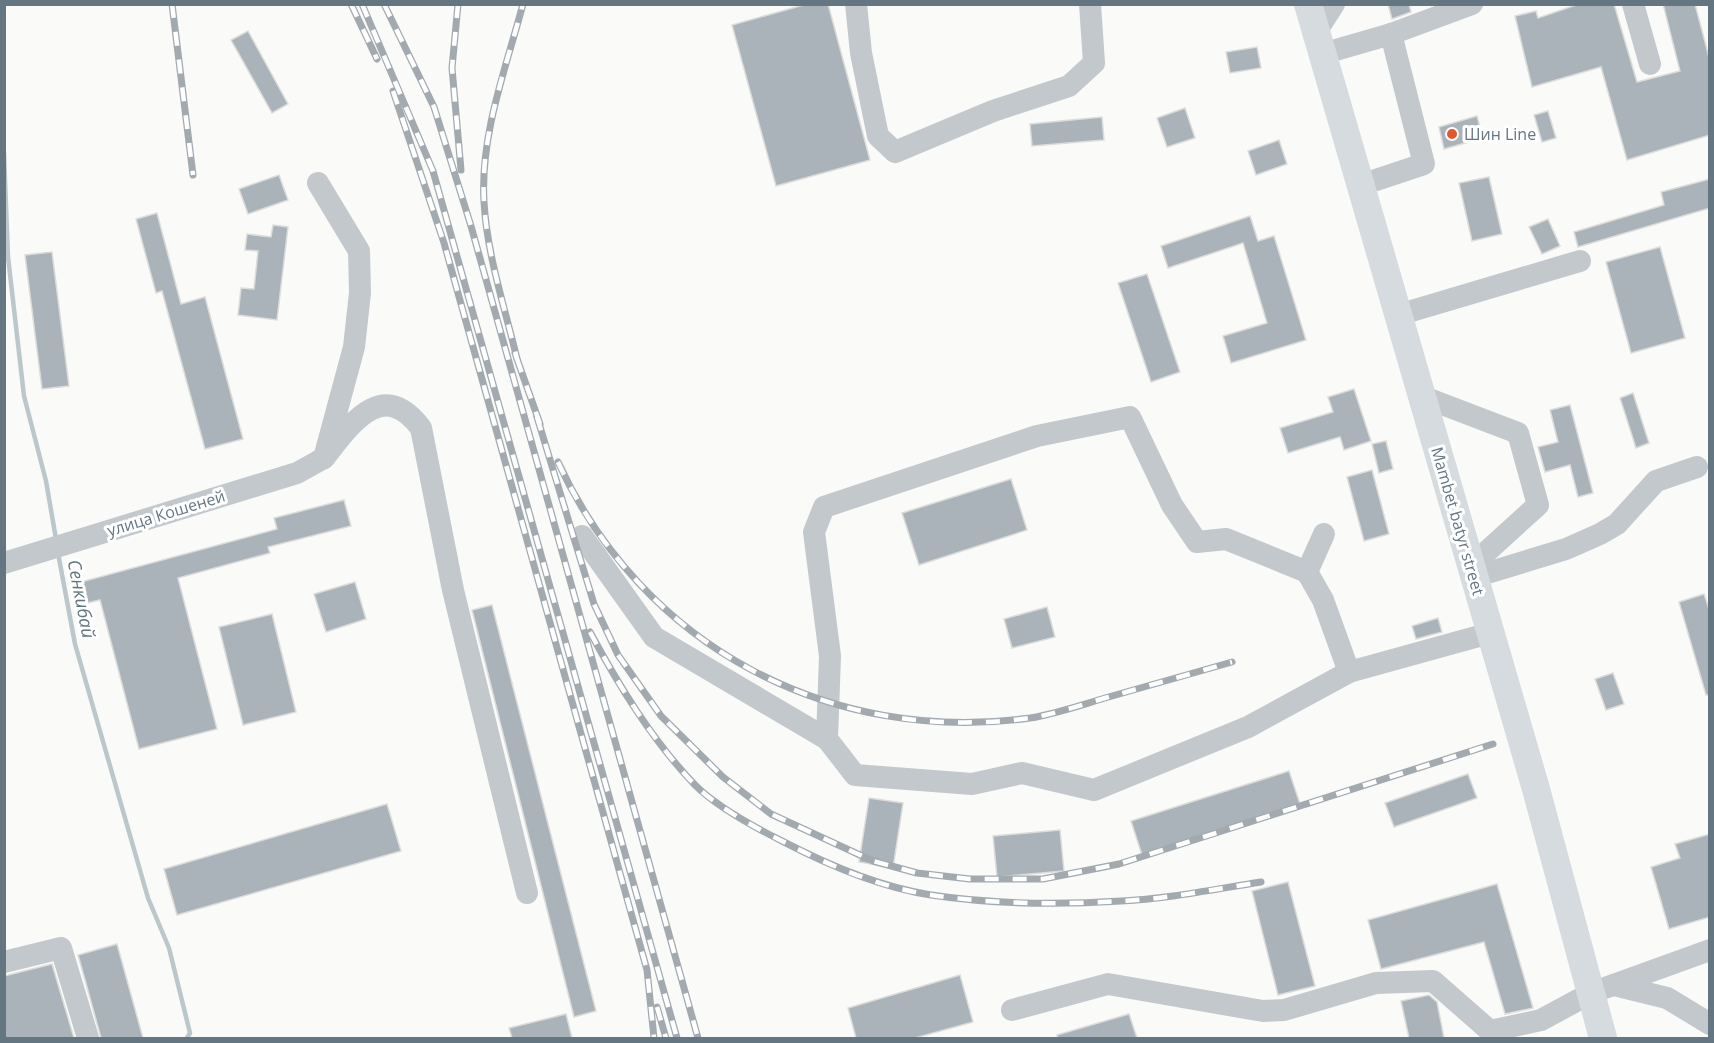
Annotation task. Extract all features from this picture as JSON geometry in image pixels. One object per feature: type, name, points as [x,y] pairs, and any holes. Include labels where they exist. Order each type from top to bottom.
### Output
[{"type":"main road","name":"Mambet batyr street","points":[[1308,4],[1490,633],[1602,989],[1606,1032]]},
{"type":"street","points":[[856,4],[861,53],[878,136],[895,152],[993,111],[1069,86],[1094,63],[1090,4]]},
{"type":"street","points":[[1334,4],[1319,43],[1391,34],[1472,4]]},
{"type":"street","points":[[1633,4],[1650,64]]},
{"type":"street","points":[[1361,185],[1424,164],[1391,34]]},
{"type":"street","points":[[318,183],[359,251],[360,293],[354,348],[324,458]]},
{"type":"street","points":[[1398,315],[1580,261]]},
{"type":"street","points":[[1421,396],[1518,433],[1538,505],[1473,571]]},
{"type":"street","points":[[324,458],[352,421],[376,406],[393,405],[409,413],[421,428],[453,590],[526,893]]},
{"type":"street","points":[[827,739],[830,656],[814,532],[824,507],[1037,436],[1130,417],[1172,505],[1197,542],[1226,539],[1307,572],[1323,600],[1349,672]]},
{"type":"street","name":"улица Кошеней","points":[[4,562],[297,473],[324,458]]},
{"type":"street","points":[[1473,571],[1566,549],[1600,534],[1617,524],[1656,481],[1697,467]]},
{"type":"street","points":[[1307,572],[1324,534]]},
{"type":"street","points":[[582,536],[654,637],[827,739],[855,775],[972,784],[1022,773],[1094,790],[1248,727],[1349,672],[1490,633]]},
{"type":"street","points":[[4,962],[62,948],[88,1038]]},
{"type":"street","points":[[1012,1010],[1108,984],[1263,1011],[1284,1010],[1376,983],[1433,981],[1490,1030],[1541,1020],[1602,989],[1710,950]]},
{"type":"street","points":[[1602,989],[1667,998],[1710,1024]]},
{"type":"building","points":[[807,4],[828,4],[870,160],[776,186],[732,25]]},
{"type":"building","points":[[1388,4],[1409,4],[1411,12],[1392,19]]},
{"type":"building","points":[[1579,4],[1614,4],[1637,82],[1680,71],[1663,4],[1695,4],[1710,61],[1710,135],[1627,160],[1601,67],[1532,87],[1515,16],[1536,11],[1538,18]]},
{"type":"building","points":[[248,31],[288,104],[272,113],[231,40]]},
{"type":"building","points":[[1257,47],[1261,68],[1230,73],[1226,52]]},
{"type":"building","points":[[1185,108],[1195,138],[1167,147],[1157,118]]},
{"type":"building","points":[[1548,111],[1556,138],[1542,142],[1534,115]]},
{"type":"building","points":[[1477,116],[1483,138],[1444,149],[1439,127]]},
{"type":"building","points":[[1102,117],[1104,140],[1032,146],[1030,124]]},
{"type":"building","points":[[1279,140],[1287,164],[1256,175],[1248,151]]},
{"type":"building","points":[[279,175],[288,200],[248,214],[239,189]]},
{"type":"building","points":[[1489,177],[1502,234],[1472,241],[1459,183]]},
{"type":"building","points":[[1710,179],[1710,208],[1578,247],[1574,232],[1664,205],[1661,192]]},
{"type":"building","points":[[157,213],[181,304],[205,297],[243,439],[205,449],[162,291],[156,293],[136,219]]},
{"type":"building","points":[[1250,216],[1258,241],[1274,236],[1306,340],[1231,363],[1223,336],[1267,323],[1243,243],[1168,268],[1161,246]]},
{"type":"building","points":[[1548,219],[1560,246],[1542,254],[1529,227]]},
{"type":"building","points":[[273,225],[288,227],[277,320],[238,315],[241,288],[254,289],[258,251],[245,250],[247,234],[271,237]]},
{"type":"building","points":[[1660,247],[1685,338],[1631,353],[1606,262]]},
{"type":"building","points":[[52,252],[69,386],[42,389],[25,255]]},
{"type":"building","points":[[1147,274],[1180,372],[1151,382],[1118,283]]},
{"type":"building","points":[[1354,389],[1371,441],[1344,450],[1340,437],[1288,453],[1280,428],[1333,412],[1328,397]]},
{"type":"building","points":[[1633,393],[1649,443],[1636,448],[1620,398]]},
{"type":"building","points":[[1570,405],[1593,493],[1578,497],[1570,465],[1545,472],[1538,447],[1558,442],[1550,410]]},
{"type":"building","points":[[1386,441],[1393,469],[1379,473],[1372,444]]},
{"type":"building","points":[[1372,470],[1389,534],[1364,541],[1347,477]]},
{"type":"building","points":[[1011,479],[1027,530],[919,565],[902,513]]},
{"type":"building","points":[[344,500],[351,526],[268,547],[270,553],[178,578],[217,729],[139,749],[100,600],[87,603],[81,582],[277,529],[274,518]]},
{"type":"building","points":[[355,582],[366,619],[326,632],[314,594]]},
{"type":"building","points":[[1704,594],[1710,612],[1710,695],[1706,695],[1679,602]]},
{"type":"building","points":[[492,605],[596,1011],[574,1017],[472,610]]},
{"type":"building","points":[[1047,607],[1055,637],[1012,648],[1004,619]]},
{"type":"building","points":[[272,614],[296,712],[243,725],[219,627]]},
{"type":"building","points":[[1438,618],[1442,632],[1416,639],[1412,626]]},
{"type":"building","points":[[1613,673],[1624,704],[1606,710],[1595,679]]},
{"type":"building","points":[[1289,771],[1300,804],[1142,855],[1131,821]]},
{"type":"building","points":[[1468,774],[1477,798],[1394,827],[1385,803]]},
{"type":"building","points":[[869,798],[903,803],[893,868],[859,862]]},
{"type":"building","points":[[387,804],[401,851],[177,915],[164,869]]},
{"type":"building","points":[[1060,830],[1064,871],[997,877],[993,836]]},
{"type":"building","points":[[1710,834],[1710,917],[1669,929],[1651,867],[1680,858],[1675,844]]},
{"type":"building","points":[[1288,882],[1315,986],[1278,995],[1252,891]]},
{"type":"building","points":[[1497,884],[1533,1008],[1505,1014],[1484,942],[1381,969],[1368,920]]},
{"type":"building","points":[[117,944],[143,1038],[101,1038],[78,955]]},
{"type":"building","points":[[52,964],[74,1038],[4,1038],[4,976]]},
{"type":"building","points":[[960,975],[973,1022],[915,1038],[856,1038],[848,1008]]},
{"type":"building","points":[[1429,995],[1437,1002],[1444,1038],[1409,1038],[1401,1001]]},
{"type":"building","points":[[566,1014],[572,1038],[512,1038],[509,1028]]},
{"type":"building","points":[[1129,1014],[1137,1038],[1058,1038],[1057,1035]]},
{"type":"waterway","name":"Сенкибай","points":[[4,153],[8,257],[24,396],[46,481],[56,539]]},
{"type":"waterway","name":"Сенкибай","points":[[58,553],[75,644],[148,898],[169,948],[190,1033],[187,1038]]},
{"type":"railway","points":[[172,4],[193,175]]},
{"type":"railway","points":[[351,4],[377,59]]},
{"type":"railway","points":[[362,4],[433,171],[677,1038]]},
{"type":"railway","points":[[384,4],[434,107],[471,226],[698,1038]]},
{"type":"railway","points":[[458,4],[452,68],[461,170]]},
{"type":"railway","points":[[515,353],[517,359],[489,242],[484,202],[484,177],[490,127],[523,4]]},
{"type":"railway","points":[[393,91],[444,243],[647,970],[654,1038]]},
{"type":"railway","points":[[517,359],[540,424]]},
{"type":"railway","points":[[537,417],[594,604],[618,655],[661,716],[723,777],[771,814],[873,861],[917,873],[970,879],[1043,879],[1119,864],[1493,744]]},
{"type":"railway","points":[[558,462],[594,527],[639,584],[692,631],[751,670],[815,698],[884,715],[956,722],[1030,718],[1232,662]]},
{"type":"railway","points":[[590,632],[637,712],[679,768],[695,785],[725,809],[748,823],[799,850],[854,874],[892,887],[931,895],[1026,903],[1139,900],[1261,882]]},
{"type":"railway","points":[[657,1007],[666,1038]]},
{"type":"place","name":"Шин Line","points":[[1452,134]]}]
